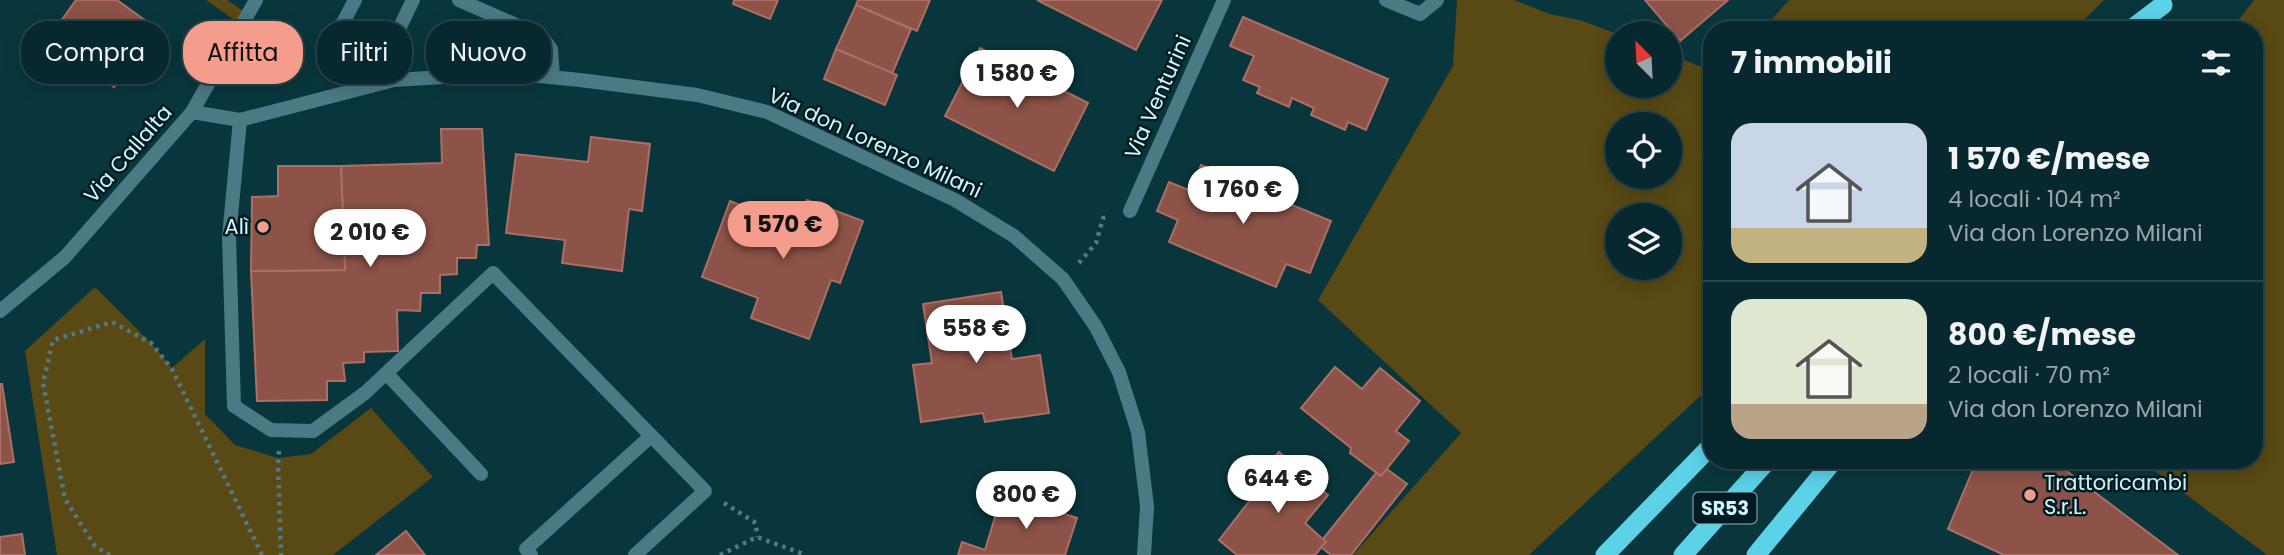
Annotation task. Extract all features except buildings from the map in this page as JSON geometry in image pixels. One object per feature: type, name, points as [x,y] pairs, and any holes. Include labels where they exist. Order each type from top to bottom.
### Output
[{"type":"highway","points":[[2142,21],[2166,3]]},
{"type":"highway","points":[[2151,21],[2166,3]]},
{"type":"highway","points":[[2157,21],[2166,3]]},
{"type":"highway","points":[[1605,555],[1703,454]]},
{"type":"highway","name":"SR53","points":[[1683,555],[1760,469]]},
{"type":"highway","points":[[1756,555],[1827,469]]},
{"type":"street","name":"Via Callalta","points":[[0,311],[65,257],[192,112],[256,0]]},
{"type":"street","points":[[344,21],[355,0]]},
{"type":"street","points":[[403,21],[413,0]]},
{"type":"street","points":[[459,0],[541,36],[551,48],[553,77]]},
{"type":"street","name":"Via Venturini","points":[[1130,211],[1224,0]]},
{"type":"street","points":[[1386,0],[1420,14],[1437,0]]},
{"type":"street","name":"Via don Lorenzo Milani","points":[[412,79],[509,73],[553,77],[697,95],[767,112],[955,200],[1014,236],[1063,279],[1096,327],[1119,372],[1138,432],[1147,506],[1144,555]]},
{"type":"street","name":"Via don Lorenzo Milani","points":[[192,112],[240,120],[379,84]]},
{"type":"street","points":[[240,120],[229,237],[234,407],[271,430],[313,430],[365,393],[493,273],[705,491],[635,555]]},
{"type":"street","points":[[387,373],[481,474]]},
{"type":"street","points":[[530,555],[526,550],[651,436]]},
{"type":"path","points":[[1063,279],[1096,243],[1102,218],[1130,211]]},
{"type":"path","points":[[110,555],[95,546],[65,499],[43,383],[53,340],[112,322],[151,343],[172,369],[262,555]]},
{"type":"path","points":[[281,555],[278,464],[283,430]]},
{"type":"path","points":[[705,491],[756,523],[757,537]]},
{"type":"path","points":[[720,555],[757,537],[806,555]]},
{"type":"shaded area","points":[[206,0],[227,0],[248,14],[244,21],[235,21]]},
{"type":"shaded area","points":[[1457,0],[1514,0],[1550,14],[1583,21],[1605,29],[1605,98],[1682,98],[1682,59],[1703,68],[1703,393],[1529,555],[1353,555],[1461,433],[1318,300],[1453,66]]},
{"type":"shaded area","points":[[1789,0],[2104,0],[2083,21],[1770,21]]},
{"type":"shaded area","points":[[2254,0],[2284,0],[2284,555],[2267,555],[2152,469],[2263,469],[2263,21],[2238,21]]},
{"type":"shaded area","points":[[95,287],[172,368],[205,339],[205,414],[235,445],[278,458],[311,454],[371,408],[433,477],[333,555],[57,555],[25,351]]},
{"type":"place","name":"Alì","points":[[263,227]]},
{"type":"place","name":"Trattoricambi S.r.L.","points":[[2030,495]]}]
